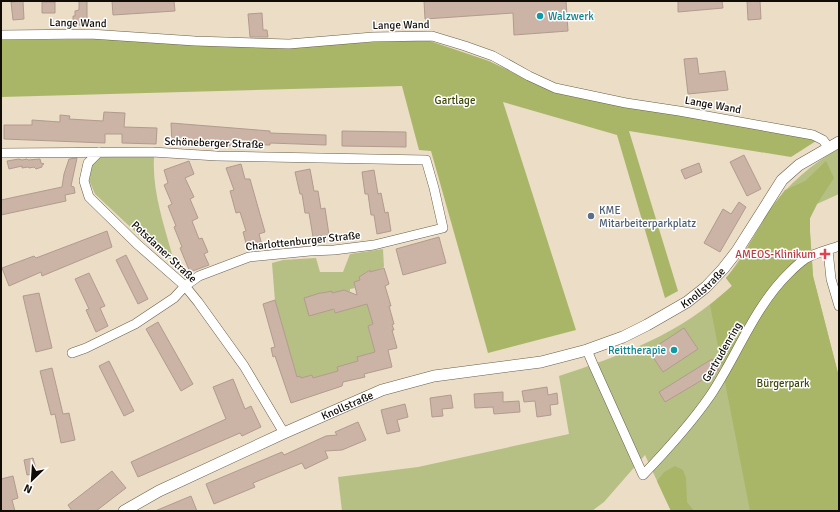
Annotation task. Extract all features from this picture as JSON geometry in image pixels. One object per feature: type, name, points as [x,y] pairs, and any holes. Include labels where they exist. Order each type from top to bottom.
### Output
[{"type":"street","name":"Lange Wand","points":[[1,35],[90,34],[195,41],[289,44],[373,37],[432,36],[493,56],[529,76],[555,88],[626,103],[813,135],[822,140],[829,148]]},
{"type":"street","name":"Knollstraße","points":[[124,511],[159,490],[382,390],[434,376],[541,362],[587,350],[622,337],[647,325],[687,302],[706,287],[724,269],[737,251],[782,180],[800,165],[839,142]]},
{"type":"street","name":"Potsdamer Straße","points":[[99,152],[88,163],[84,181],[89,198],[137,244],[185,286],[244,366],[284,433]]},
{"type":"street","name":"Schöneberger Straße","points":[[1,153],[152,152],[217,156],[426,160]]},
{"type":"street","name":"Charlottenburger Straße","points":[[72,353],[86,348],[135,324],[174,298],[185,286],[199,276],[249,257],[374,245],[442,228],[434,188],[426,160]]},
{"type":"street","name":"Gertrudenring","points":[[587,350],[643,475],[671,446],[693,420],[711,395],[763,305],[778,284],[803,260],[839,246]]},
{"type":"street","points":[[828,250],[831,279],[839,306]]},
{"type":"green space","name":"Gartlage","points":[[108,39],[275,46],[427,40],[489,61],[547,89],[574,97],[811,138],[816,141],[791,157],[629,131],[678,291],[665,298],[617,135],[503,102],[576,330],[488,353],[431,151],[419,150],[402,86],[1,97],[1,40]]},
{"type":"green space","points":[[839,148],[839,194],[817,204],[810,218],[810,232],[813,276],[839,377],[839,511],[671,511],[645,455],[604,502],[592,511],[342,511],[338,477],[418,467],[569,434],[559,376],[593,365],[671,331],[702,310],[732,286],[726,278],[738,262],[776,201],[801,176],[819,161]]},
{"type":"green space","points":[[101,156],[154,157],[157,197],[174,262],[142,238],[95,194],[89,180],[92,165]]},
{"type":"green space","name":"Bürgerpark","points":[[826,161],[834,178],[817,204],[810,218],[810,232],[813,276],[839,377],[839,511],[750,511],[710,305],[732,286],[726,278],[739,262],[769,211],[785,190],[805,181]]},
{"type":"green space","points":[[383,249],[384,267],[374,271],[371,274],[369,270],[360,277],[360,280],[354,282],[355,288],[350,289],[350,292],[344,290],[337,296],[336,292],[332,293],[331,291],[326,293],[326,295],[320,293],[313,299],[333,309],[335,313],[367,303],[373,324],[368,326],[375,352],[338,371],[313,378],[312,375],[301,378],[300,376],[297,377],[275,301],[272,263],[283,260],[316,258],[320,272],[343,272],[350,254]]},
{"type":"green space","points":[[675,466],[683,470],[686,478],[687,502],[694,511],[671,511],[657,481],[664,472]]},
{"type":"building","points":[[23,1],[24,19],[13,20],[11,2]]},
{"type":"building","points":[[79,1],[87,1],[87,25],[73,25],[73,16],[75,16],[75,11],[79,10]]},
{"type":"building","points":[[112,1],[174,1],[175,11],[113,15]]},
{"type":"building","name":"Walzwerk","points":[[424,1],[566,1],[568,31],[514,35],[513,13],[425,19]]},
{"type":"building","points":[[678,1],[722,1],[723,8],[678,12]]},
{"type":"building","points":[[747,1],[760,1],[761,19],[748,20]]},
{"type":"building","points":[[42,2],[55,2],[55,13],[42,13]]},
{"type":"building","points":[[262,13],[263,30],[267,30],[268,37],[250,37],[248,14]]},
{"type":"building","points":[[697,58],[699,74],[725,71],[728,90],[688,94],[684,59]]},
{"type":"building","points":[[104,112],[125,113],[124,127],[157,128],[156,144],[122,143],[122,134],[105,134],[105,143],[4,139],[4,125],[32,125],[32,120],[60,122],[60,115],[70,116],[69,119],[103,121]]},
{"type":"building","points":[[171,123],[270,131],[270,133],[326,135],[326,145],[270,143],[270,145],[237,144],[237,146],[172,144]]},
{"type":"building","points":[[342,131],[406,132],[406,147],[342,146]]},
{"type":"building","points":[[744,155],[761,189],[747,196],[730,162]]},
{"type":"building","points":[[77,158],[71,186],[74,187],[75,193],[65,195],[66,201],[1,215],[1,200],[62,187],[64,174],[69,159]]},
{"type":"building","points":[[19,159],[40,159],[41,163],[44,164],[42,167],[36,169],[34,167],[22,168],[22,166],[9,169],[7,161]]},
{"type":"building","points":[[189,161],[194,174],[185,178],[194,197],[190,199],[198,218],[192,221],[199,239],[202,238],[208,252],[204,254],[209,265],[190,272],[180,248],[182,247],[174,227],[176,226],[168,206],[172,204],[164,185],[168,183],[164,170]]},
{"type":"building","points":[[699,163],[702,172],[685,179],[681,170]]},
{"type":"building","points":[[241,164],[245,179],[250,179],[265,232],[259,234],[263,249],[248,251],[243,232],[246,231],[240,212],[236,213],[230,191],[234,190],[226,168]]},
{"type":"building","points":[[310,169],[314,191],[318,191],[321,209],[325,208],[329,235],[313,237],[309,213],[305,213],[302,194],[300,194],[295,172]]},
{"type":"building","points":[[374,170],[378,194],[381,193],[385,213],[388,212],[391,231],[377,234],[374,215],[371,215],[368,194],[365,194],[362,172]]},
{"type":"building","points":[[739,202],[746,207],[720,252],[704,243],[723,209],[731,214]]},
{"type":"building","points":[[107,231],[112,247],[42,276],[41,272],[9,286],[2,268],[34,256],[36,258]]},
{"type":"building","points":[[439,237],[446,263],[403,275],[396,249]]},
{"type":"building","points":[[126,255],[148,299],[138,304],[116,260]]},
{"type":"building","points":[[384,268],[389,284],[385,286],[391,306],[389,306],[394,324],[392,325],[394,330],[392,330],[397,348],[388,350],[392,367],[364,374],[365,377],[343,382],[342,386],[291,403],[275,356],[273,357],[271,348],[275,347],[263,304],[275,300],[297,377],[300,376],[301,378],[312,375],[313,378],[338,371],[337,367],[358,361],[357,357],[375,352],[368,326],[373,324],[367,304],[335,313],[334,309],[309,316],[304,298],[320,293],[332,291],[332,293],[344,290],[357,295],[354,282],[360,280],[359,277],[370,270],[370,272]]},
{"type":"building","points":[[89,273],[105,306],[100,308],[108,326],[96,332],[86,310],[89,309],[75,279]]},
{"type":"building","points":[[39,293],[52,348],[36,352],[23,296]]},
{"type":"building","points":[[158,322],[193,384],[181,391],[146,329]]},
{"type":"building","name":"Reittherapie","points":[[684,328],[698,349],[663,372],[649,351]]},
{"type":"building","points":[[712,359],[719,370],[665,402],[659,392]]},
{"type":"building","points":[[109,361],[134,411],[124,416],[99,366]]},
{"type":"building","points":[[52,368],[63,414],[69,413],[75,440],[61,443],[55,414],[51,415],[40,371]]},
{"type":"building","points":[[233,379],[245,409],[251,406],[261,427],[242,436],[240,433],[138,477],[131,462],[226,419],[213,387]]},
{"type":"building","points":[[547,387],[548,395],[557,393],[558,404],[550,405],[551,415],[537,417],[535,401],[524,402],[522,391]]},
{"type":"building","points":[[503,392],[503,402],[519,401],[520,412],[494,414],[493,407],[475,408],[474,394]]},
{"type":"building","points":[[451,395],[453,408],[442,409],[443,416],[432,417],[430,398]]},
{"type":"building","points":[[405,404],[408,417],[397,420],[400,431],[387,434],[381,410]]},
{"type":"building","points":[[358,422],[366,440],[342,450],[325,451],[328,458],[305,469],[302,463],[253,483],[255,487],[214,504],[206,484],[282,452],[284,455],[326,436],[337,435],[335,432]]},
{"type":"building","points":[[33,458],[37,473],[27,475],[24,460]]},
{"type":"building","points":[[112,471],[126,488],[96,511],[72,511],[68,505]]},
{"type":"building","points":[[13,476],[18,498],[12,500],[15,511],[1,511],[1,479]]},
{"type":"building","points":[[191,496],[197,511],[155,511]]},
{"type":"place","name":"Walzwerk","points":[[540,16]]},
{"type":"place","name":"KME Mitarbeiterparkplatz","points":[[591,216]]},
{"type":"place","name":"AMEOS-Klinikum","points":[[825,254]]},
{"type":"place","name":"Reittherapie","points":[[674,350]]}]
